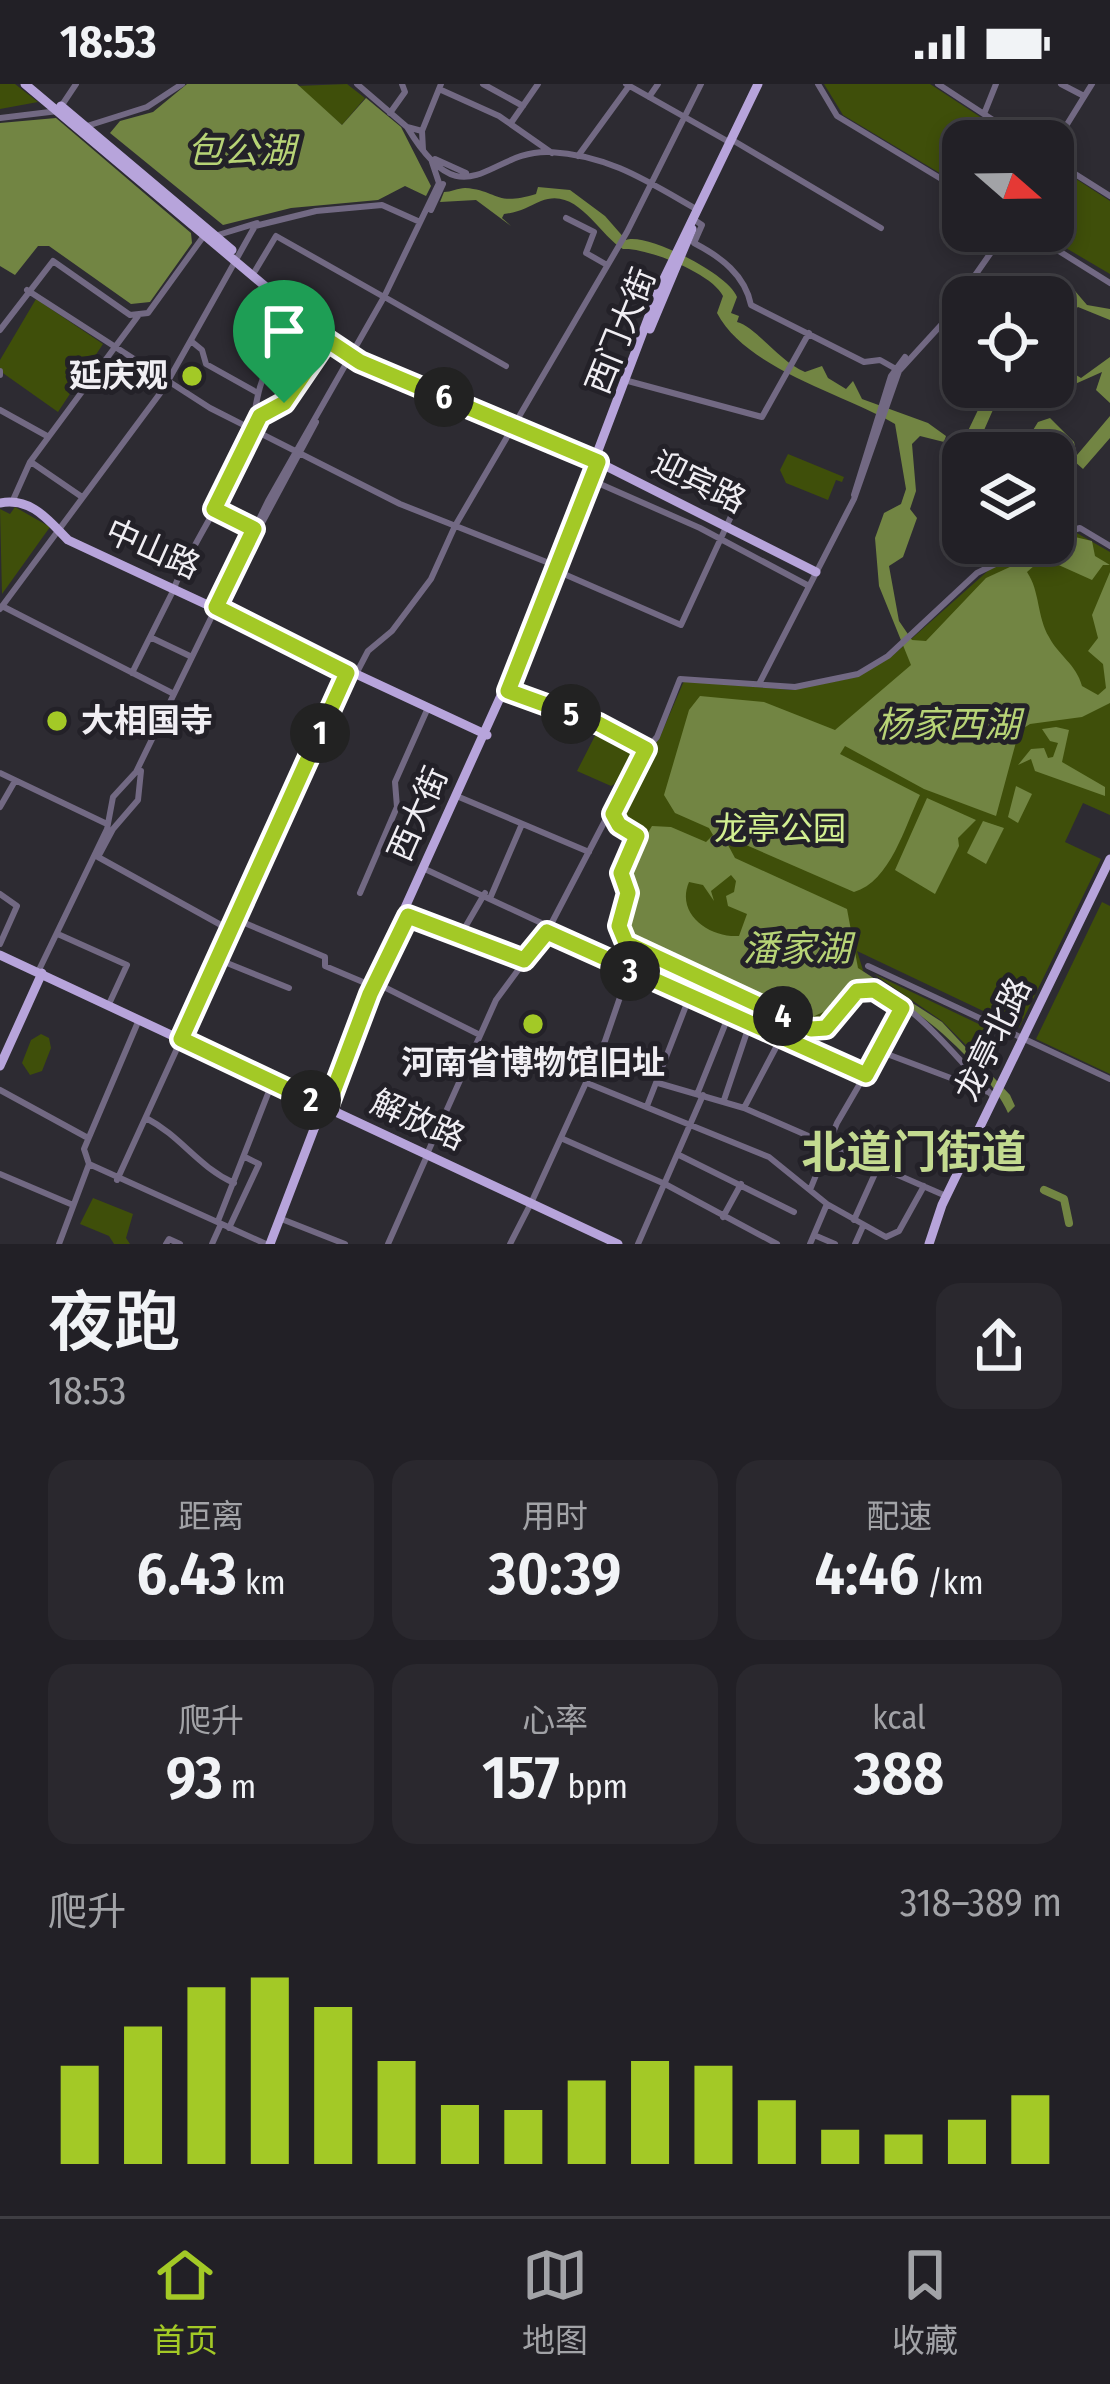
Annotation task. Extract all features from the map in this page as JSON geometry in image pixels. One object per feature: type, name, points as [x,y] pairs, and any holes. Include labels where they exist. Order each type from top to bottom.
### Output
[{"type":"main road","name":"迎宾路","points":[[29,84],[351,356],[597,459],[730,520],[818,569]]},
{"type":"main road","name":"西门大街","points":[[485,735],[556,568],[655,309],[760,84]]},
{"type":"main road","name":"迎宾路","points":[[61,110],[210,236]]},
{"type":"main road","name":"迎宾路","points":[[236,258],[351,356]]},
{"type":"main road","name":"西门大街","points":[[485,735],[508,691],[655,309]]},
{"type":"main road","name":"中山路","points":[[0,504],[13,500],[52,518],[56,532]]},
{"type":"main road","name":"中山路","points":[[0,504],[14,504],[52,522],[66,543],[485,735]]},
{"type":"main road","name":"中山路","points":[[352,673],[485,735]]},
{"type":"main road","name":"西大街","points":[[406,915],[485,735]]},
{"type":"main road","name":"西大街","points":[[406,915],[485,735]]},
{"type":"main road","name":"龙亭北路","points":[[930,1244],[946,1196],[1110,863]]},
{"type":"main road","points":[[270,1244],[373,984],[406,915]]},
{"type":"main road","name":"解放路","points":[[0,958],[108,1004],[324,1109]]},
{"type":"main road","points":[[0,1056],[39,974]]},
{"type":"main road","points":[[0,1066],[39,974]]},
{"type":"main road","name":"解放路","points":[[39,974],[618,1244]]},
{"type":"main road","name":"龙亭北路","points":[[930,1244],[994,1096]]},
{"type":"main road","points":[[270,1244],[284,1220],[324,1109]]},
{"type":"main road","name":"解放路","points":[[531,1203],[607,1244]]},
{"type":"street","points":[[0,118],[61,110],[76,84]]},
{"type":"street","points":[[162,84],[170,93]]},
{"type":"street","points":[[85,126],[182,84]]},
{"type":"street","points":[[357,84],[407,127],[432,160],[464,175]]},
{"type":"street","points":[[390,113],[405,92],[402,84]]},
{"type":"street","points":[[483,84],[523,106]]},
{"type":"street","points":[[512,123],[536,84]]},
{"type":"street","points":[[649,97],[658,84]]},
{"type":"street","points":[[117,1180],[352,673],[431,579],[455,526],[616,251],[701,84]]},
{"type":"street","points":[[818,84],[837,116],[942,179]]},
{"type":"street","points":[[938,84],[994,120]]},
{"type":"street","points":[[985,114],[996,84]]},
{"type":"street","points":[[1061,84],[1084,96]]},
{"type":"street","points":[[1069,120],[1092,84]]},
{"type":"street","points":[[578,156],[627,85],[881,228]]},
{"type":"street","points":[[442,181],[422,131],[440,86],[512,123],[552,152]]},
{"type":"street","points":[[108,146],[105,131],[112,117]]},
{"type":"street","points":[[407,127],[422,131]]},
{"type":"street","points":[[442,181],[482,176],[531,155],[552,152],[613,162],[696,215],[702,225],[694,243],[720,256],[744,284],[751,305],[864,362],[880,361],[897,370]]},
{"type":"street","points":[[1074,173],[1110,196]]},
{"type":"street","points":[[39,974],[107,824],[113,797],[136,772],[270,502],[386,298],[442,181]]},
{"type":"street","points":[[13,500],[47,436],[138,316],[157,306],[210,236],[260,222],[382,205],[422,223]]},
{"type":"street","points":[[566,218],[594,232],[586,253],[607,265]]},
{"type":"street","points":[[175,695],[2,603],[166,384],[260,222]]},
{"type":"street","points":[[255,271],[276,236],[506,366]]},
{"type":"street","points":[[759,684],[854,499],[897,370],[952,308],[993,252]]},
{"type":"street","points":[[1061,252],[1110,283]]},
{"type":"street","points":[[0,330],[46,264],[59,262],[138,316]]},
{"type":"street","points":[[28,290],[166,384],[253,430],[455,526],[681,625],[730,520]]},
{"type":"street","points":[[897,370],[942,322]]},
{"type":"street","points":[[628,381],[762,417],[808,333]]},
{"type":"street","points":[[132,673],[260,416],[284,403],[327,340]]},
{"type":"street","points":[[190,341],[202,350],[206,364],[256,392]]},
{"type":"street","points":[[260,416],[256,392],[272,362]]},
{"type":"street","points":[[0,410],[47,436]]},
{"type":"street","points":[[30,462],[82,497]]},
{"type":"street","points":[[591,481],[809,586]]},
{"type":"street","points":[[39,974],[109,834],[138,800],[140,773],[270,502]]},
{"type":"street","points":[[214,509],[254,529]]},
{"type":"street","points":[[1074,530],[1081,528],[1110,546]]},
{"type":"street","points":[[388,1244],[500,992],[548,929],[646,749],[657,737],[681,677],[800,686],[851,676],[900,645],[977,573],[995,564]]},
{"type":"street","points":[[150,637],[192,657]]},
{"type":"street","points":[[508,691],[599,724],[646,749]]},
{"type":"street","points":[[360,893],[398,800],[396,780],[427,710]]},
{"type":"street","points":[[0,773],[107,824]]},
{"type":"street","points":[[0,807],[15,781]]},
{"type":"street","points":[[459,797],[589,852]]},
{"type":"street","points":[[614,808],[619,825]]},
{"type":"street","points":[[459,938],[488,894],[522,824]]},
{"type":"street","points":[[603,828],[619,825],[637,836],[621,869],[628,896],[620,932],[628,945],[817,1030],[826,1028],[859,987],[874,990],[937,1031],[994,1096]]},
{"type":"street","points":[[98,857],[230,929]]},
{"type":"street","points":[[427,870],[488,894],[629,971],[866,1075]]},
{"type":"street","points":[[0,895],[17,906],[0,944]]},
{"type":"street","points":[[406,915],[524,960]]},
{"type":"street","points":[[235,919],[325,957],[325,966],[480,1035]]},
{"type":"street","points":[[60,935],[127,965],[108,1004]]},
{"type":"street","points":[[218,958],[289,988]]},
{"type":"street","points":[[661,984],[671,965]]},
{"type":"street","points":[[868,966],[1110,1079]]},
{"type":"street","points":[[510,1244],[563,1139],[629,971]]},
{"type":"street","points":[[638,1244],[692,1124],[737,995]]},
{"type":"street","points":[[647,1106],[689,998]]},
{"type":"street","points":[[810,1190],[826,1147],[902,1008]]},
{"type":"street","points":[[138,1022],[83,1154],[89,1164],[117,1180],[270,1244]]},
{"type":"street","points":[[724,1100],[750,1024]]},
{"type":"street","points":[[744,1108],[781,1038]]},
{"type":"street","points":[[879,1051],[994,1096]]},
{"type":"street","points":[[587,1083],[769,1157],[827,1204],[886,1237],[896,1235],[924,1186]]},
{"type":"street","points":[[658,1083],[724,1100],[946,1196]]},
{"type":"street","points":[[222,1225],[271,1086]]},
{"type":"street","points":[[0,1090],[88,1138]]},
{"type":"street","points":[[146,1118],[188,1147],[198,1166],[234,1183]]},
{"type":"street","points":[[563,1139],[665,1184],[774,1243]]},
{"type":"street","points":[[679,1155],[794,1211]]},
{"type":"street","points":[[212,1244],[259,1164],[245,1156]]},
{"type":"street","points":[[59,1244],[89,1164]]},
{"type":"street","points":[[854,1220],[878,1167]]},
{"type":"street","points":[[0,1174],[73,1205]]},
{"type":"street","points":[[723,1216],[741,1184]]},
{"type":"street","points":[[810,1244],[827,1204]]},
{"type":"street","points":[[284,1220],[345,1244]]},
{"type":"street","points":[[855,1244],[863,1226]]},
{"type":"street","points":[[814,1235],[835,1244]]},
{"type":"street","points":[[166,1244],[169,1239],[180,1244]]},
{"type":"green space","points":[[0,84],[15,84],[38,102],[0,109]]},
{"type":"green space","points":[[347,84],[365,98],[342,125],[297,86]]},
{"type":"green space","points":[[824,84],[930,84],[985,120],[942,120],[942,174],[843,115]]},
{"type":"green space","points":[[1074,178],[1110,201],[1110,274],[1073,252]]},
{"type":"green space","points":[[36,299],[103,344],[58,412],[0,371],[0,360]]},
{"type":"green space","points":[[788,454],[844,477],[842,482],[836,480],[828,500],[786,483],[780,470]]},
{"type":"green space","points":[[15,507],[50,527],[2,594],[0,509],[10,514]]},
{"type":"green space","name":"龙亭公园","points":[[1074,532],[1110,552],[1110,815],[1083,803],[1065,842],[1101,859],[1019,1028],[857,951],[863,970],[851,994],[826,1022],[806,1023],[625,938],[620,928],[631,895],[622,874],[640,835],[615,813],[641,759],[659,739],[684,681],[792,690],[857,677],[891,657],[990,569],[1001,564],[1074,564]]},
{"type":"green space","points":[[599,728],[636,746],[621,780],[611,786],[577,771]]},
{"type":"green space","points":[[1102,902],[1110,906],[1110,1074],[1036,1039]]},
{"type":"green space","points":[[874,974],[985,1027],[975,1054],[942,1021]]},
{"type":"green space","points":[[41,1034],[49,1038],[51,1048],[42,1071],[30,1075],[22,1063],[31,1040]]},
{"type":"green space","points":[[93,1198],[133,1214],[126,1238],[130,1244],[114,1244],[109,1236],[80,1224]]},
{"type":"water","name":"包公湖","points":[[187,84],[297,84],[342,125],[366,98],[401,127],[431,186],[426,196],[405,186],[378,200],[291,208],[223,225],[110,133],[120,121],[153,112]]},
{"type":"water","name":"包公湖","points":[[56,118],[191,233],[192,243],[150,302],[131,304],[49,246],[38,246],[15,275],[0,266],[0,123]]},
{"type":"water","name":"龙亭公园","points":[[538,187],[570,190],[605,216],[626,240],[667,248],[719,277],[737,297],[731,313],[739,316],[737,322],[795,367],[805,372],[822,366],[828,378],[846,389],[853,381],[862,399],[928,423],[942,433],[942,442],[920,436],[912,444],[916,491],[910,509],[917,518],[903,557],[889,566],[899,621],[912,640],[926,641],[986,578],[1016,564],[1036,564],[1027,572],[1049,637],[1082,686],[1098,695],[1106,688],[1103,664],[1088,651],[1098,638],[1092,615],[1110,572],[1110,703],[1082,717],[1030,724],[1019,731],[996,816],[924,789],[845,746],[840,754],[920,795],[887,865],[867,886],[854,892],[737,841],[728,845],[735,858],[847,909],[858,968],[942,1022],[1010,1095],[1015,1106],[1008,1113],[964,1054],[896,999],[854,983],[839,1001],[830,1004],[832,1008],[806,1020],[641,944],[623,928],[635,891],[625,871],[652,826],[671,827],[706,842],[713,835],[709,828],[675,813],[664,795],[689,710],[700,696],[764,702],[835,730],[911,665],[879,586],[875,538],[884,513],[901,504],[906,489],[895,424],[799,379],[751,350],[717,313],[723,296],[692,270],[623,249],[565,200],[554,198],[504,214],[502,218],[511,226],[476,200],[440,202],[444,192],[462,188],[522,198],[536,194]],"holes":[[[731,875],[736,881],[734,892],[726,896],[728,906],[747,914],[739,936],[707,928],[687,905],[689,882],[703,885],[714,901],[711,891]]]},
{"type":"water","points":[[1074,290],[1087,305],[1110,309],[1110,320],[1078,307],[1074,310]]},
{"type":"water","points":[[1110,357],[1110,403],[1096,390],[1102,372],[1074,383],[1074,374],[1081,378]]},
{"type":"water","points":[[979,408],[994,408],[983,432],[967,432]]},
{"type":"water","points":[[1110,416],[1110,438],[1083,469],[1074,461],[1074,442],[1077,455]]},
{"type":"water","points":[[1050,418],[1064,432],[1032,432],[1038,422]]},
{"type":"water","name":"龙亭公园","points":[[1075,537],[1092,541],[1095,556],[1110,565],[1103,565],[1092,580],[1056,564],[1074,564]]},
{"type":"water","points":[[1042,729],[1069,730],[1062,762],[1105,787],[1105,796],[1035,771],[1031,759],[1018,765],[1031,749],[1044,748],[1048,758],[1053,757],[1058,743],[1050,741]]},
{"type":"water","points":[[1016,786],[1032,794],[1018,823],[1008,817]]},
{"type":"water","points":[[927,798],[976,820],[958,838],[959,846],[935,894],[895,870]]},
{"type":"water","points":[[983,821],[1004,828],[986,864],[967,853]]},
{"type":"waterway","points":[[1044,1190],[1064,1199],[1069,1223]]},
{"type":"place","name":"延庆观","points":[[192,376]]},
{"type":"place","name":"大相国寺","points":[[57,721]]},
{"type":"place","name":"河南省博物馆旧址","points":[[533,1024]]},
{"type":"district","name":"北道门街道","points":[[914,1153]]},
{"type":"route","points":[[327,340],[360,362],[598,462],[508,691],[599,724],[646,749],[613,814],[619,825],[637,836],[621,869],[628,893],[619,926],[626,943],[811,1029],[826,1028],[857,991],[874,990],[902,1008],[866,1075],[547,932],[524,960],[408,916],[370,994],[327,1108],[181,1039],[347,673],[216,607],[254,529],[214,509],[260,416],[284,403],[327,340]]},
{"type":"water label","name":"杨家西湖","points":[[948,725]]},
{"type":"water label","name":"潘家湖","points":[[797,949]]}]
